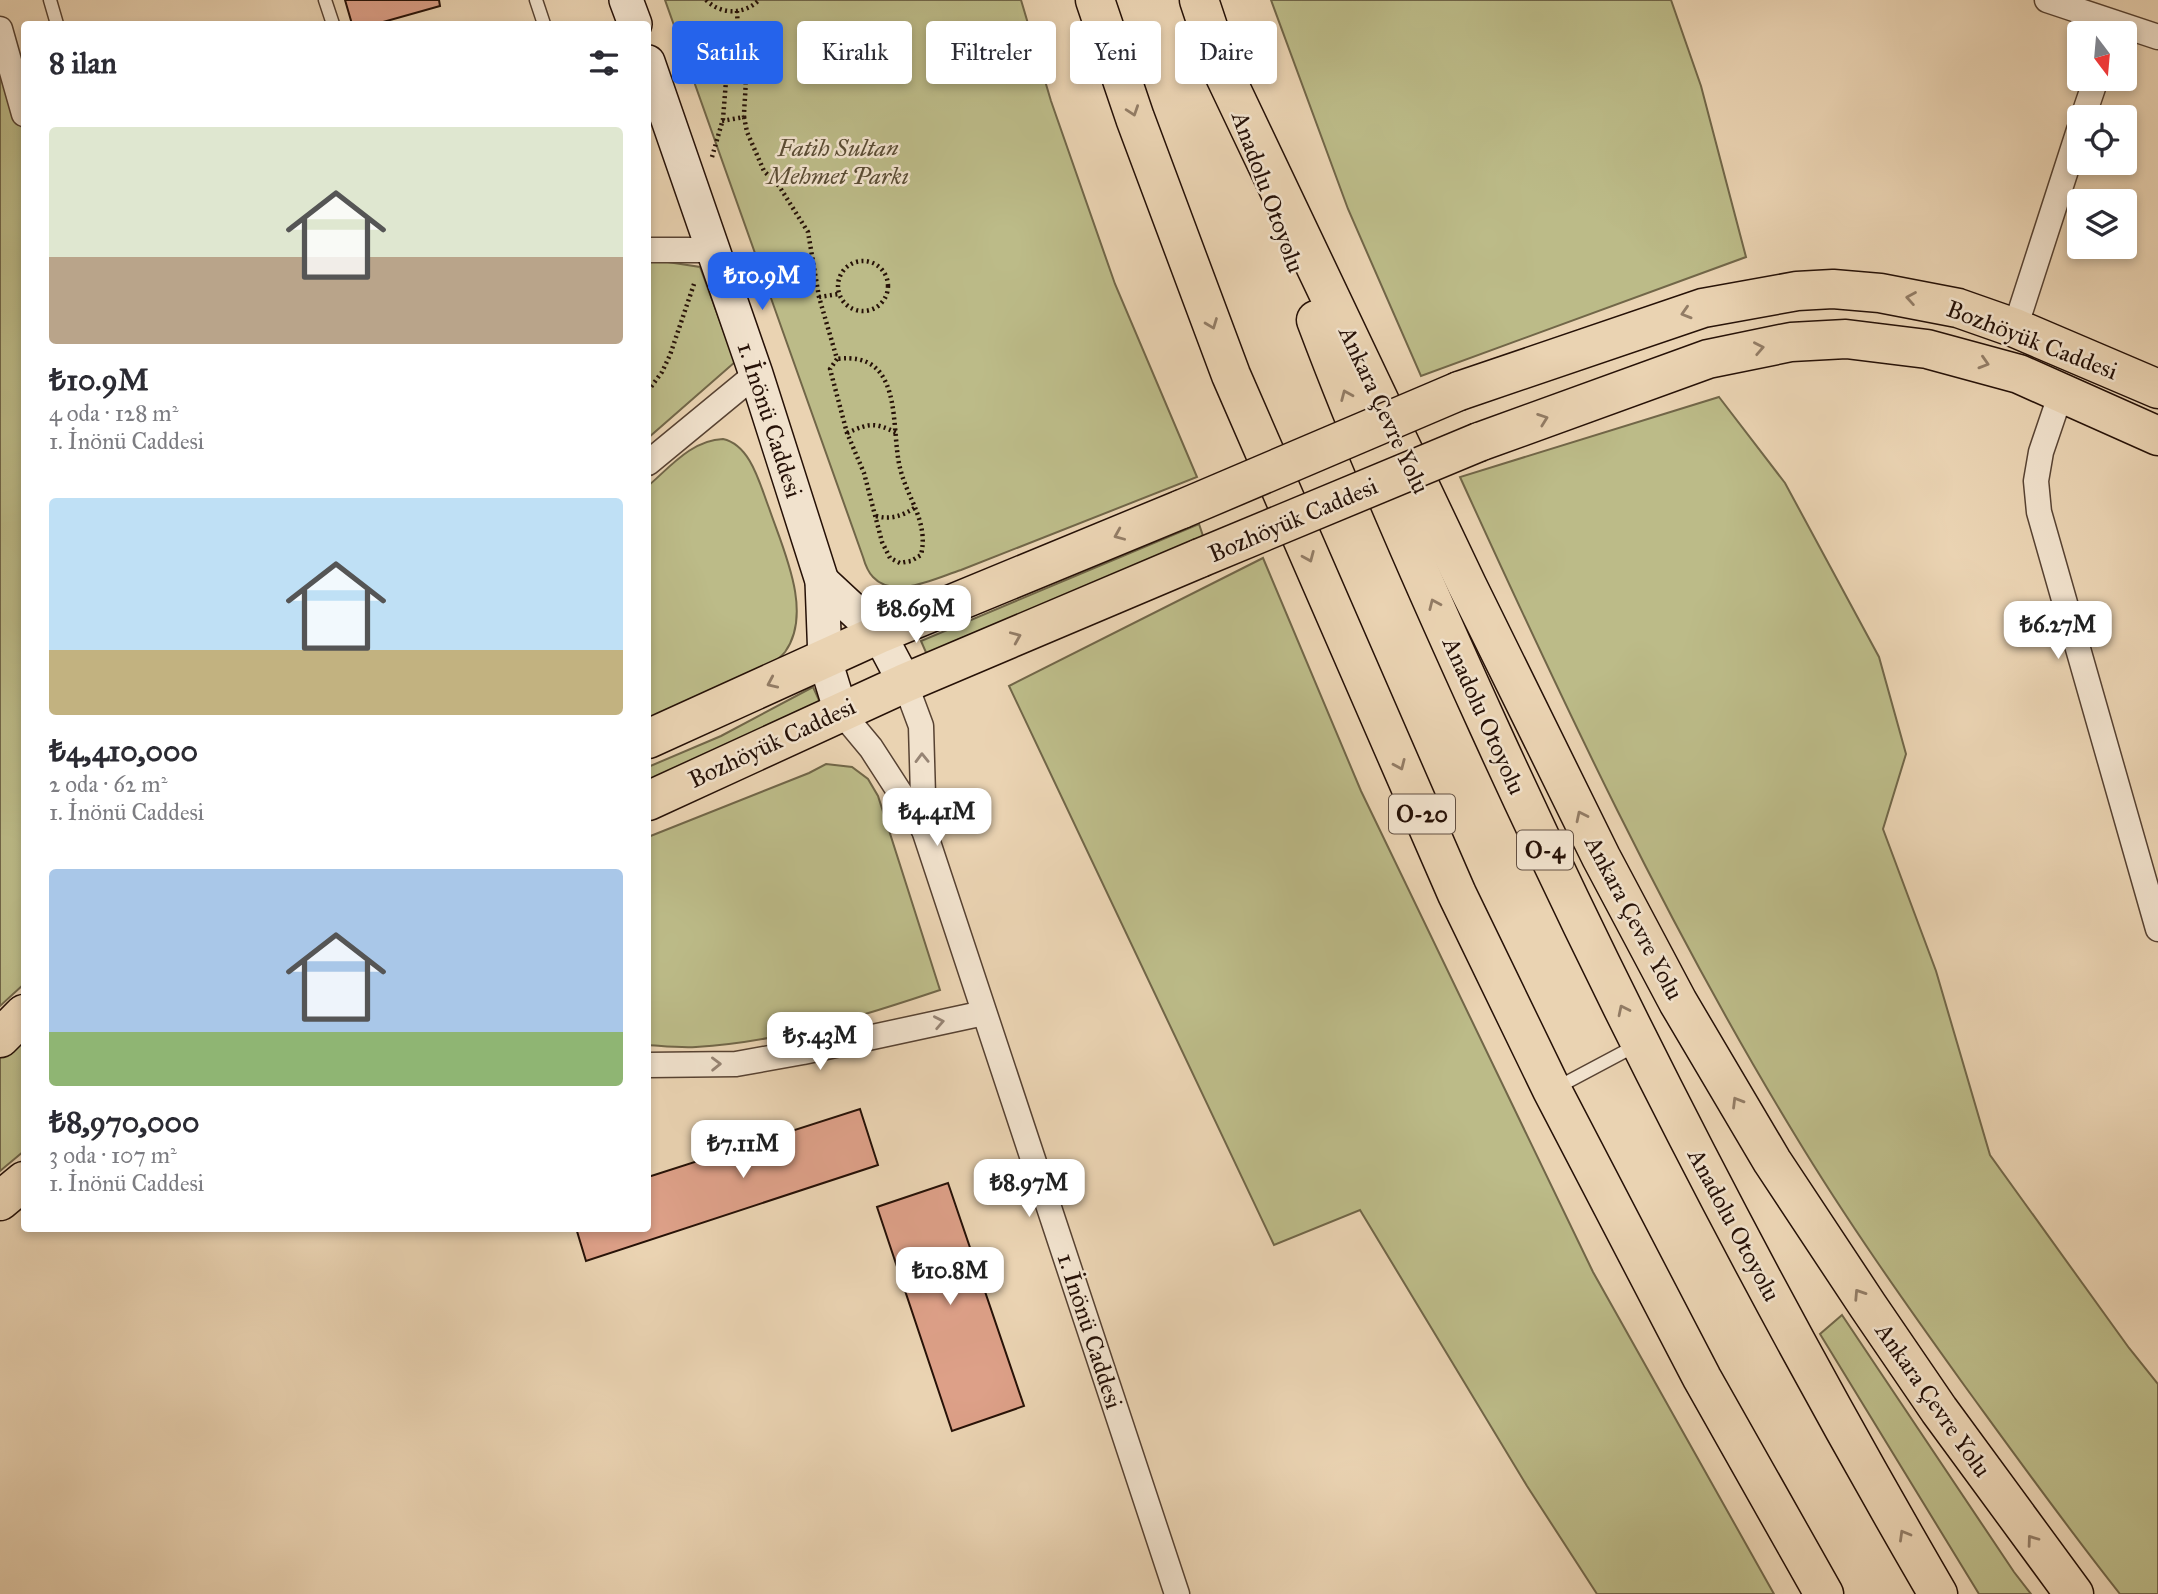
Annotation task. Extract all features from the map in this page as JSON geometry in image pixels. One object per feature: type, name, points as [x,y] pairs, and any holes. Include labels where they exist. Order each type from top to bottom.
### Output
[{"type":"main road","name":"O-20","points":[[1096,0],[1135,118],[1237,387],[1457,894],[1552,1090],[1702,1378],[1824,1594]]},
{"type":"main road","name":"Ankara Çevre Yolu","points":[[1199,0],[1206,21]]},
{"type":"main road","name":"Anadolu Otoyolu","points":[[1227,84],[1329,355],[1433,604],[1555,871],[1639,1044],[1790,1332],[1938,1594]]},
{"type":"main road","name":"Ankara Çevre Yolu","points":[[1229,84],[1601,857],[1678,1002],[1772,1161],[1868,1306],[1954,1431],[2074,1594]]},
{"type":"main road","name":"Bozhöyük Caddesi","points":[[651,738],[879,634],[1459,391],[1692,311],[1797,291],[1833,289],[1917,299],[1958,308],[2015,328],[2158,389]]},
{"type":"main road","name":"Bozhöyük Caddesi","points":[[651,800],[905,683],[1200,558],[1479,442],[1707,359],[1791,342],[1846,339],[1927,349],[2019,374],[2158,436]]},
{"type":"main road","points":[[0,1038],[21,1017]]},
{"type":"main road","points":[[0,1201],[21,1184]]},
{"type":"street","points":[[626,0],[634,21]]},
{"type":"street","points":[[2047,0],[2096,21]]},
{"type":"street","points":[[0,29],[21,103]]},
{"type":"street","points":[[2137,33],[2158,37]]},
{"type":"street","name":"1. İnönü Caddesi","points":[[651,71],[755,374],[822,581],[825,660],[841,712]]},
{"type":"street","points":[[2015,328],[2067,167]]},
{"type":"street","points":[[651,250],[715,259]]},
{"type":"street","points":[[651,461],[755,374]]},
{"type":"street","points":[[2061,393],[2039,462],[2036,481],[2039,512],[2158,929]]},
{"type":"street","name":"1. İnönü Caddesi","points":[[822,581],[879,634],[905,683]]},
{"type":"street","points":[[905,683],[921,726],[923,830]]},
{"type":"street","points":[[841,712],[871,748],[923,830]]},
{"type":"street","name":"1. İnönü Caddesi","points":[[923,830],[1177,1594]]},
{"type":"street","points":[[651,1065],[736,1064],[985,1013]]},
{"type":"lane","points":[[50,0],[56,21]]},
{"type":"lane","points":[[325,0],[332,21]]},
{"type":"lane","points":[[536,0],[543,21]]},
{"type":"lane","points":[[1552,1090],[1639,1044]]},
{"type":"path","points":[[706,0],[720,10],[737,11],[760,0]]},
{"type":"path","points":[[737,11],[738,21]]},
{"type":"path","points":[[695,197],[714,153],[722,121],[726,84]]},
{"type":"path","points":[[745,84],[744,117],[747,132],[764,171],[779,187],[808,232],[819,297],[837,359]]},
{"type":"path","points":[[722,121],[744,117]]},
{"type":"path","points":[[651,387],[670,355],[692,286],[715,259]]},
{"type":"path","points":[[856,261],[873,262],[888,281],[885,298],[865,312],[849,307],[839,294],[839,278],[843,270],[856,261]]},
{"type":"path","points":[[819,297],[839,294]]},
{"type":"path","points":[[837,359],[866,361],[891,391],[900,467],[922,525],[924,544],[921,555],[911,561],[900,563],[890,558],[882,542],[864,473],[847,433],[830,369],[837,359]]},
{"type":"path","points":[[847,433],[866,425],[878,424],[897,433]]},
{"type":"path","points":[[876,516],[888,519],[916,508]]},
{"type":"green space","name":"Fatih Sultan Mehmet Parkı","points":[[665,0],[1021,0],[1027,21],[926,21],[926,84],[1046,84],[1115,284],[1197,477],[928,582],[892,587],[873,577],[865,562],[695,84],[783,84],[783,21],[672,21]]},
{"type":"green space","points":[[1271,0],[1671,0],[1701,86],[1746,257],[1421,376],[1348,209]]},
{"type":"green space","points":[[0,50],[21,124],[21,987],[0,1006]]},
{"type":"green space","points":[[651,259],[700,267],[735,362],[651,435]]},
{"type":"green space","points":[[1719,397],[1785,483],[1879,657],[1906,754],[1883,829],[1936,971],[1990,1155],[2158,1384],[2158,1594],[2120,1594],[1942,1354],[1815,1167],[1748,1056],[1660,894],[1537,645],[1460,477]]},
{"type":"green space","points":[[723,439],[733,443],[741,449],[753,467],[793,580],[797,618],[793,636],[785,652],[775,661],[721,691],[651,722],[651,483],[691,449]]},
{"type":"green space","points":[[1199,524],[1204,539],[931,664],[921,641]]},
{"type":"green space","points":[[1263,558],[1361,791],[1593,1272],[1774,1594],[1597,1594],[1527,1486],[1360,1210],[1274,1245],[1009,686]]},
{"type":"green space","points":[[813,687],[824,711],[651,785],[651,766],[721,736]]},
{"type":"green space","points":[[826,764],[852,767],[868,779],[878,796],[940,990],[850,1019],[758,1040],[696,1047],[651,1045],[651,836]]},
{"type":"green space","points":[[21,1037],[21,1154],[0,1171],[0,1058]]},
{"type":"green space","points":[[1842,1315],[2031,1594],[1979,1594],[1820,1334]]},
{"type":"building","points":[[345,0],[439,0],[440,6],[387,21],[351,21]]},
{"type":"building","points":[[860,1109],[878,1165],[586,1261],[577,1232],[651,1232],[651,1176]]},
{"type":"building","points":[[948,1183],[1024,1406],[952,1431],[877,1207]]}]
